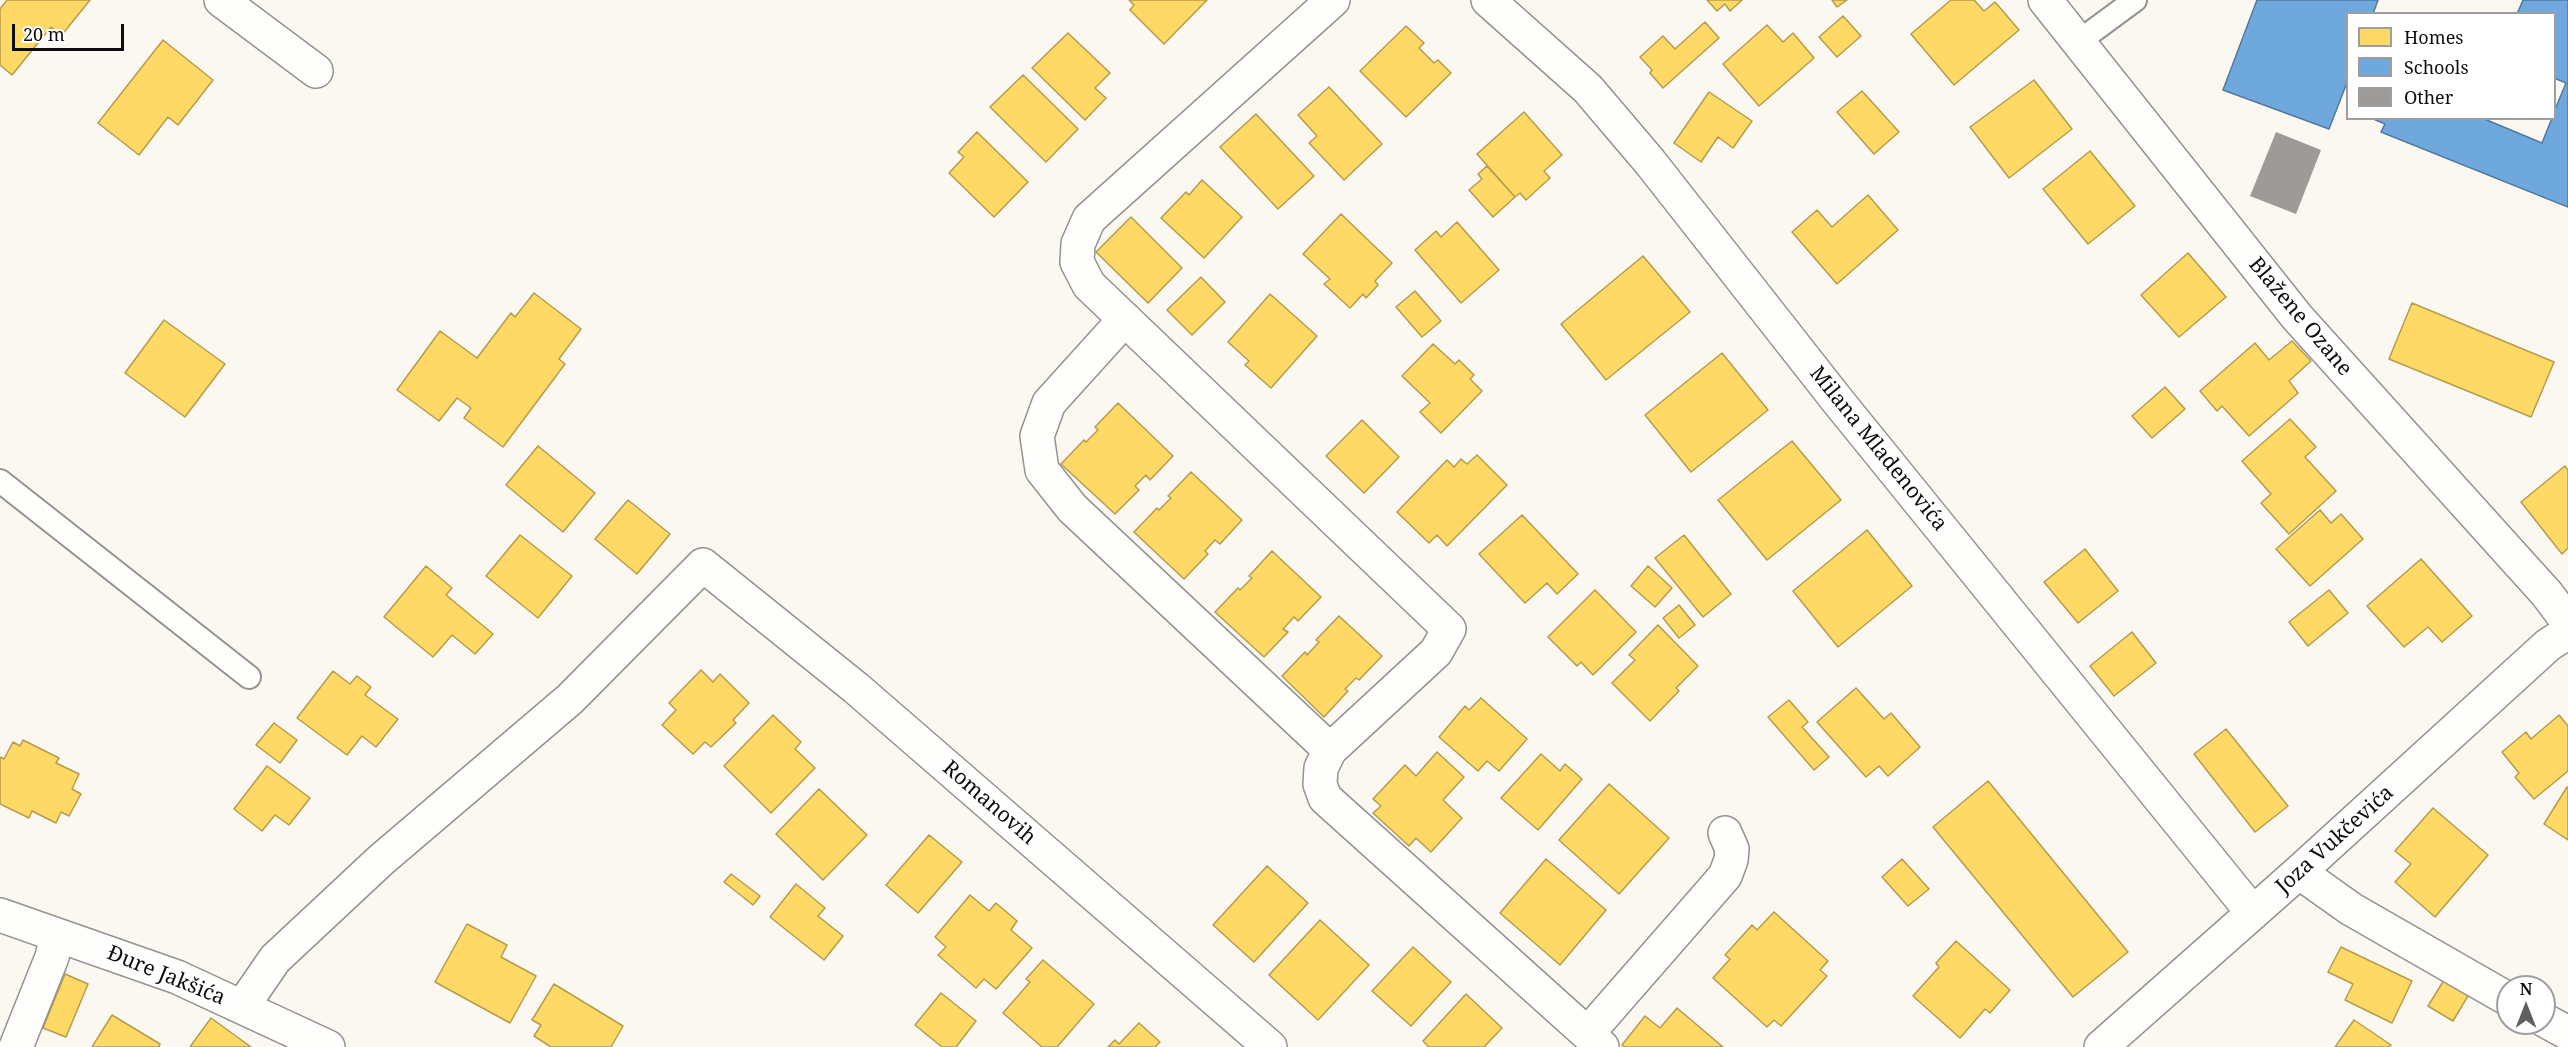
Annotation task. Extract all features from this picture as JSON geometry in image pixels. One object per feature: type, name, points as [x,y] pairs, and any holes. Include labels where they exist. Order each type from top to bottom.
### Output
[{"type":"street","points":[[221,0],[316,71]]},
{"type":"street","points":[[1333,0],[1089,219],[1078,244],[1077,262],[1089,285],[1449,628],[1436,652],[1330,750],[1321,768],[1320,784],[1325,798],[1595,1040],[1725,876],[1731,861],[1732,849],[1725,833]]},
{"type":"street","name":"Milana Mladenovića","points":[[1488,0],[1588,89],[1650,162],[1837,400],[2253,913]]},
{"type":"street","name":"Blažene Ozane","points":[[2045,0],[2297,317],[2547,594],[2568,622]]},
{"type":"street","points":[[1125,319],[1049,403],[1038,436],[1042,470],[1072,508],[1330,750]]},
{"type":"street","name":"Romanovih","points":[[242,1007],[276,959],[381,860],[570,699],[703,565],[856,688],[1270,1047]]},
{"type":"street","name":"Joza Vukčevića","points":[[2101,1047],[2299,872],[2548,645],[2568,632]]},
{"type":"street","points":[[2299,872],[2351,909],[2496,992]]},
{"type":"street","name":"Đure Jakšića","points":[[0,915],[177,977],[328,1047]]},
{"type":"street","points":[[16,1047],[52,957],[57,935]]},
{"type":"lane","points":[[2078,42],[2135,0]]},
{"type":"lane","points":[[0,481],[249,677]]},
{"type":"building: Homes","points":[[7,0],[90,0],[61,36],[51,27],[12,75],[0,65],[0,9]]},
{"type":"building: Homes","points":[[1129,0],[1207,0],[1164,44],[1130,10],[1134,5]]},
{"type":"building: Homes","points":[[1707,0],[1742,0],[1730,11],[1725,4],[1717,11]]},
{"type":"building: Homes","points":[[1832,0],[1847,0],[1837,7]]},
{"type":"building: Homes","points":[[1951,0],[1974,0],[1984,11],[1995,2],[2019,30],[1954,85],[1911,34]]},
{"type":"building: Homes","points":[[1843,16],[1861,36],[1837,57],[1819,37]]},
{"type":"building: Homes","points":[[1705,22],[1719,38],[1663,88],[1650,73],[1652,70],[1640,57],[1663,36],[1675,49]]},
{"type":"building: Homes","points":[[1767,25],[1783,42],[1793,33],[1814,58],[1759,106],[1723,64]]},
{"type":"building: Homes","points":[[1406,26],[1424,43],[1419,48],[1434,63],[1438,60],[1451,73],[1406,117],[1360,71]]},
{"type":"building: Homes","points":[[1068,33],[1110,73],[1095,88],[1106,98],[1085,120],[1032,68]]},
{"type":"building: Homes","points":[[163,40],[213,80],[178,125],[168,117],[139,155],[98,123]]},
{"type":"building: Homes","points":[[1023,75],[1078,129],[1046,162],[990,107]]},
{"type":"building: Homes","points":[[2034,80],[2072,129],[2009,178],[1970,127]]},
{"type":"building: Homes","points":[[1329,87],[1382,144],[1344,180],[1309,143],[1317,136],[1298,115]]},
{"type":"building: Homes","points":[[1862,91],[1899,132],[1874,154],[1837,112]]},
{"type":"building: Homes","points":[[1709,92],[1752,121],[1733,148],[1718,137],[1701,162],[1674,143]]},
{"type":"building: Homes","points":[[1524,112],[1562,155],[1544,171],[1550,178],[1526,200],[1520,193],[1515,197],[1477,154]]},
{"type":"building: Homes","points":[[1256,114],[1314,176],[1278,209],[1220,147]]},
{"type":"building: Homes","points":[[977,132],[1028,182],[994,217],[949,173],[964,157],[958,152]]},
{"type":"building: Homes","points":[[2090,151],[2135,206],[2088,244],[2043,189]]},
{"type":"building: Homes","points":[[1487,166],[1515,197],[1493,217],[1469,190],[1482,179],[1478,174]]},
{"type":"building: Homes","points":[[1202,180],[1242,217],[1204,258],[1161,218],[1186,192],[1189,195]]},
{"type":"building: Homes","points":[[1868,195],[1898,230],[1837,284],[1792,232],[1817,210],[1832,227]]},
{"type":"building: Homes","points":[[1341,214],[1392,263],[1375,281],[1378,285],[1366,298],[1363,294],[1350,308],[1324,284],[1330,279],[1303,254]]},
{"type":"building: Homes","points":[[1131,217],[1182,268],[1148,303],[1096,252]]},
{"type":"building: Homes","points":[[1457,222],[1499,270],[1461,303],[1415,250],[1436,231],[1441,237]]},
{"type":"building: Homes","points":[[2188,253],[2226,297],[2179,337],[2141,295]]},
{"type":"building: Homes","points":[[1643,256],[1690,312],[1606,380],[1561,324]]},
{"type":"building: Homes","points":[[1201,277],[1225,302],[1192,335],[1167,310]]},
{"type":"building: Homes","points":[[1415,291],[1441,321],[1422,337],[1396,307]]},
{"type":"building: Homes","points":[[534,293],[581,329],[559,359],[565,364],[503,447],[464,418],[471,408],[457,398],[439,421],[397,390],[440,331],[477,358],[511,313],[515,317]]},
{"type":"building: Homes","points":[[1270,294],[1317,336],[1271,388],[1245,365],[1249,361],[1228,342]]},
{"type":"building: Homes","points":[[2412,303],[2554,362],[2531,417],[2389,359]]},
{"type":"building: Homes","points":[[164,320],[225,364],[185,417],[125,373]]},
{"type":"building: Homes","points":[[2292,341],[2311,361],[2289,381],[2298,393],[2249,436],[2222,406],[2217,411],[2200,391],[2255,343],[2269,360]]},
{"type":"building: Homes","points":[[1433,344],[1455,364],[1459,360],[1474,375],[1470,379],[1482,391],[1441,433],[1420,412],[1430,403],[1402,376]]},
{"type":"building: Homes","points":[[1722,353],[1768,410],[1691,472],[1645,415]]},
{"type":"building: Homes","points":[[2165,387],[2185,409],[2152,438],[2132,416]]},
{"type":"building: Homes","points":[[1118,403],[1173,456],[1150,480],[1146,475],[1135,486],[1139,490],[1115,514],[1061,464],[1084,440],[1086,442],[1098,430],[1095,427]]},
{"type":"building: Homes","points":[[2290,419],[2316,447],[2305,457],[2336,491],[2289,534],[2261,503],[2271,494],[2242,461]]},
{"type":"building: Homes","points":[[1362,420],[1399,457],[1364,493],[1326,456]]},
{"type":"building: Homes","points":[[1792,441],[1841,500],[1767,560],[1718,500]]},
{"type":"building: Homes","points":[[538,446],[595,493],[563,532],[506,485]]},
{"type":"building: Homes","points":[[1477,455],[1507,485],[1447,546],[1437,535],[1429,543],[1397,512],[1447,460],[1454,467],[1461,459],[1467,464]]},
{"type":"building: Homes","points":[[2565,466],[2568,470],[2568,548],[2562,554],[2521,502]]},
{"type":"building: Homes","points":[[1191,472],[1242,520],[1220,544],[1215,540],[1205,551],[1208,554],[1184,579],[1134,532],[1157,508],[1159,510],[1171,498],[1168,496]]},
{"type":"building: Homes","points":[[628,500],[670,534],[637,574],[595,539]]},
{"type":"building: Homes","points":[[2320,510],[2331,523],[2341,514],[2363,539],[2310,586],[2276,549]]},
{"type":"building: Homes","points":[[1522,515],[1578,574],[1557,594],[1547,583],[1525,603],[1479,554]]},
{"type":"building: Homes","points":[[1867,530],[1912,586],[1838,647],[1793,591]]},
{"type":"building: Homes","points":[[520,535],[572,576],[538,618],[486,576]]},
{"type":"building: Homes","points":[[1684,535],[1731,594],[1703,617],[1655,558]]},
{"type":"building: Homes","points":[[2085,549],[2118,591],[2078,623],[2044,582]]},
{"type":"building: Homes","points":[[1272,551],[1321,597],[1298,621],[1294,617],[1283,629],[1288,632],[1264,657],[1215,612],[1238,588],[1240,590],[1252,578],[1249,576]]},
{"type":"building: Homes","points":[[2421,559],[2472,616],[2442,642],[2428,627],[2404,647],[2367,606]]},
{"type":"building: Homes","points":[[426,566],[452,588],[446,595],[493,634],[475,654],[452,635],[433,657],[384,617]]},
{"type":"building: Homes","points":[[1648,566],[1672,588],[1655,607],[1631,586]]},
{"type":"building: Homes","points":[[1595,590],[1636,632],[1593,675],[1581,662],[1577,666],[1548,637]]},
{"type":"building: Homes","points":[[2329,590],[2348,613],[2308,646],[2289,622]]},
{"type":"building: Homes","points":[[1679,605],[1695,625],[1679,638],[1663,618]]},
{"type":"building: Homes","points":[[1339,616],[1382,656],[1359,680],[1356,678],[1345,689],[1348,691],[1324,717],[1282,676],[1305,652],[1307,655],[1319,642],[1316,640]]},
{"type":"building: Homes","points":[[1658,625],[1698,666],[1676,688],[1679,691],[1650,721],[1612,683],[1635,660],[1629,655]]},
{"type":"building: Homes","points":[[2132,632],[2156,663],[2114,696],[2090,666]]},
{"type":"building: Homes","points":[[701,670],[713,682],[720,674],[749,703],[733,720],[736,723],[711,747],[705,742],[693,754],[662,725],[676,710],[669,703]]},
{"type":"building: Homes","points":[[333,671],[350,684],[357,676],[371,687],[365,695],[398,719],[376,747],[362,736],[347,755],[297,718]]},
{"type":"building: Homes","points":[[1856,688],[1884,719],[1891,713],[1920,747],[1888,776],[1879,766],[1866,777],[1817,722]]},
{"type":"building: Homes","points":[[1481,698],[1527,739],[1499,771],[1487,761],[1478,771],[1439,737],[1465,706],[1469,710]]},
{"type":"building: Homes","points":[[1789,700],[1808,722],[1802,727],[1829,757],[1814,770],[1768,717]]},
{"type":"building: Homes","points":[[773,715],[801,742],[795,749],[815,768],[771,813],[724,766]]},
{"type":"building: Homes","points":[[2559,715],[2568,726],[2568,771],[2534,799],[2515,777],[2519,773],[2502,752],[2526,732],[2531,739]]},
{"type":"building: Homes","points":[[274,723],[297,740],[280,763],[256,745]]},
{"type":"building: Homes","points":[[2226,729],[2288,806],[2255,832],[2194,754]]},
{"type":"building: Homes","points":[[23,740],[59,758],[56,763],[79,774],[72,789],[81,794],[69,816],[61,812],[56,823],[32,811],[29,818],[0,804],[0,757],[4,759],[13,742],[20,746]]},
{"type":"building: Homes","points":[[1437,752],[1464,777],[1443,800],[1462,818],[1431,852],[1416,838],[1409,846],[1373,813],[1381,806],[1373,799],[1405,765],[1416,776]]},
{"type":"building: Homes","points":[[1541,754],[1560,771],[1565,764],[1582,779],[1538,830],[1501,798]]},
{"type":"building: Homes","points":[[267,766],[310,798],[289,825],[275,815],[262,831],[234,809]]},
{"type":"building: Homes","points":[[1988,781],[2128,952],[2073,997],[1933,827]]},
{"type":"building: Homes","points":[[1609,784],[1669,838],[1619,894],[1559,840]]},
{"type":"building: Homes","points":[[2568,788],[2568,840],[2544,824]]},
{"type":"building: Homes","points":[[819,789],[867,835],[823,880],[776,834]]},
{"type":"building: Homes","points":[[2433,808],[2488,855],[2435,917],[2395,882],[2411,864],[2395,851]]},
{"type":"building: Homes","points":[[929,835],[962,862],[918,913],[886,885]]},
{"type":"building: Homes","points":[[1546,859],[1606,910],[1560,965],[1500,913]]},
{"type":"building: Homes","points":[[1902,859],[1929,889],[1908,906],[1882,877]]},
{"type":"building: Homes","points":[[1267,866],[1308,903],[1254,962],[1213,925]]},
{"type":"building: Homes","points":[[731,874],[760,896],[753,905],[724,882]]},
{"type":"building: Homes","points":[[796,884],[825,908],[818,916],[843,936],[824,960],[770,917]]},
{"type":"building: Homes","points":[[970,895],[989,911],[996,903],[1017,921],[1011,930],[1032,948],[996,989],[984,979],[976,988],[938,955],[946,947],[935,937]]},
{"type":"building: Homes","points":[[1774,912],[1828,961],[1820,970],[1827,976],[1781,1026],[1774,1020],[1767,1027],[1713,978],[1730,959],[1725,955],[1752,925],[1757,930]]},
{"type":"building: Homes","points":[[1320,920],[1369,965],[1318,1020],[1269,975]]},
{"type":"building: Homes","points":[[467,924],[507,945],[501,957],[536,976],[510,1023],[435,982]]},
{"type":"building: Homes","points":[[1956,941],[2010,990],[1990,1013],[1985,1009],[1960,1038],[1913,996],[1939,967],[1936,963]]},
{"type":"building: Homes","points":[[1413,947],[1451,982],[1411,1026],[1372,991]]},
{"type":"building: Homes","points":[[2341,947],[2412,981],[2392,1023],[2345,1000],[2353,984],[2328,972]]},
{"type":"building: Homes","points":[[1043,960],[1094,1004],[1057,1047],[1042,1047],[1003,1013],[1030,982],[1026,979]]},
{"type":"building: Homes","points":[[65,974],[88,984],[66,1037],[43,1028]]},
{"type":"building: Homes","points":[[2446,977],[2471,991],[2453,1021],[2428,1006]]},
{"type":"building: Homes","points":[[554,984],[623,1026],[611,1047],[551,1047],[534,1036],[541,1025],[532,1020]]},
{"type":"building: Homes","points":[[941,993],[976,1021],[956,1047],[942,1047],[915,1025]]},
{"type":"building: Homes","points":[[1466,994],[1502,1028],[1484,1047],[1429,1047],[1423,1041]]},
{"type":"building: Homes","points":[[1677,1008],[1723,1047],[1625,1047],[1622,1045],[1645,1016],[1660,1028]]},
{"type":"building: Homes","points":[[112,1015],[160,1044],[159,1047],[92,1047]]},
{"type":"building: Homes","points":[[211,1018],[251,1047],[190,1047]]},
{"type":"building: Homes","points":[[2354,1020],[2391,1045],[2389,1047],[2335,1047]]},
{"type":"building: Homes","points":[[1139,1023],[1160,1042],[1155,1047],[1108,1047],[1115,1040],[1119,1044]]},
{"type":"building: Schools","points":[[2257,0],[2378,0],[2374,12],[2346,12],[2346,85],[2329,129],[2223,90]]},
{"type":"building: Schools","points":[[2523,0],[2568,0],[2568,207],[2381,132],[2385,124],[2376,120],[2487,120],[2542,143],[2551,120],[2556,120],[2556,107],[2566,83],[2556,79],[2556,12],[2518,12]]},
{"type":"building: Other","points":[[2276,132],[2321,150],[2296,214],[2250,196]]}]
